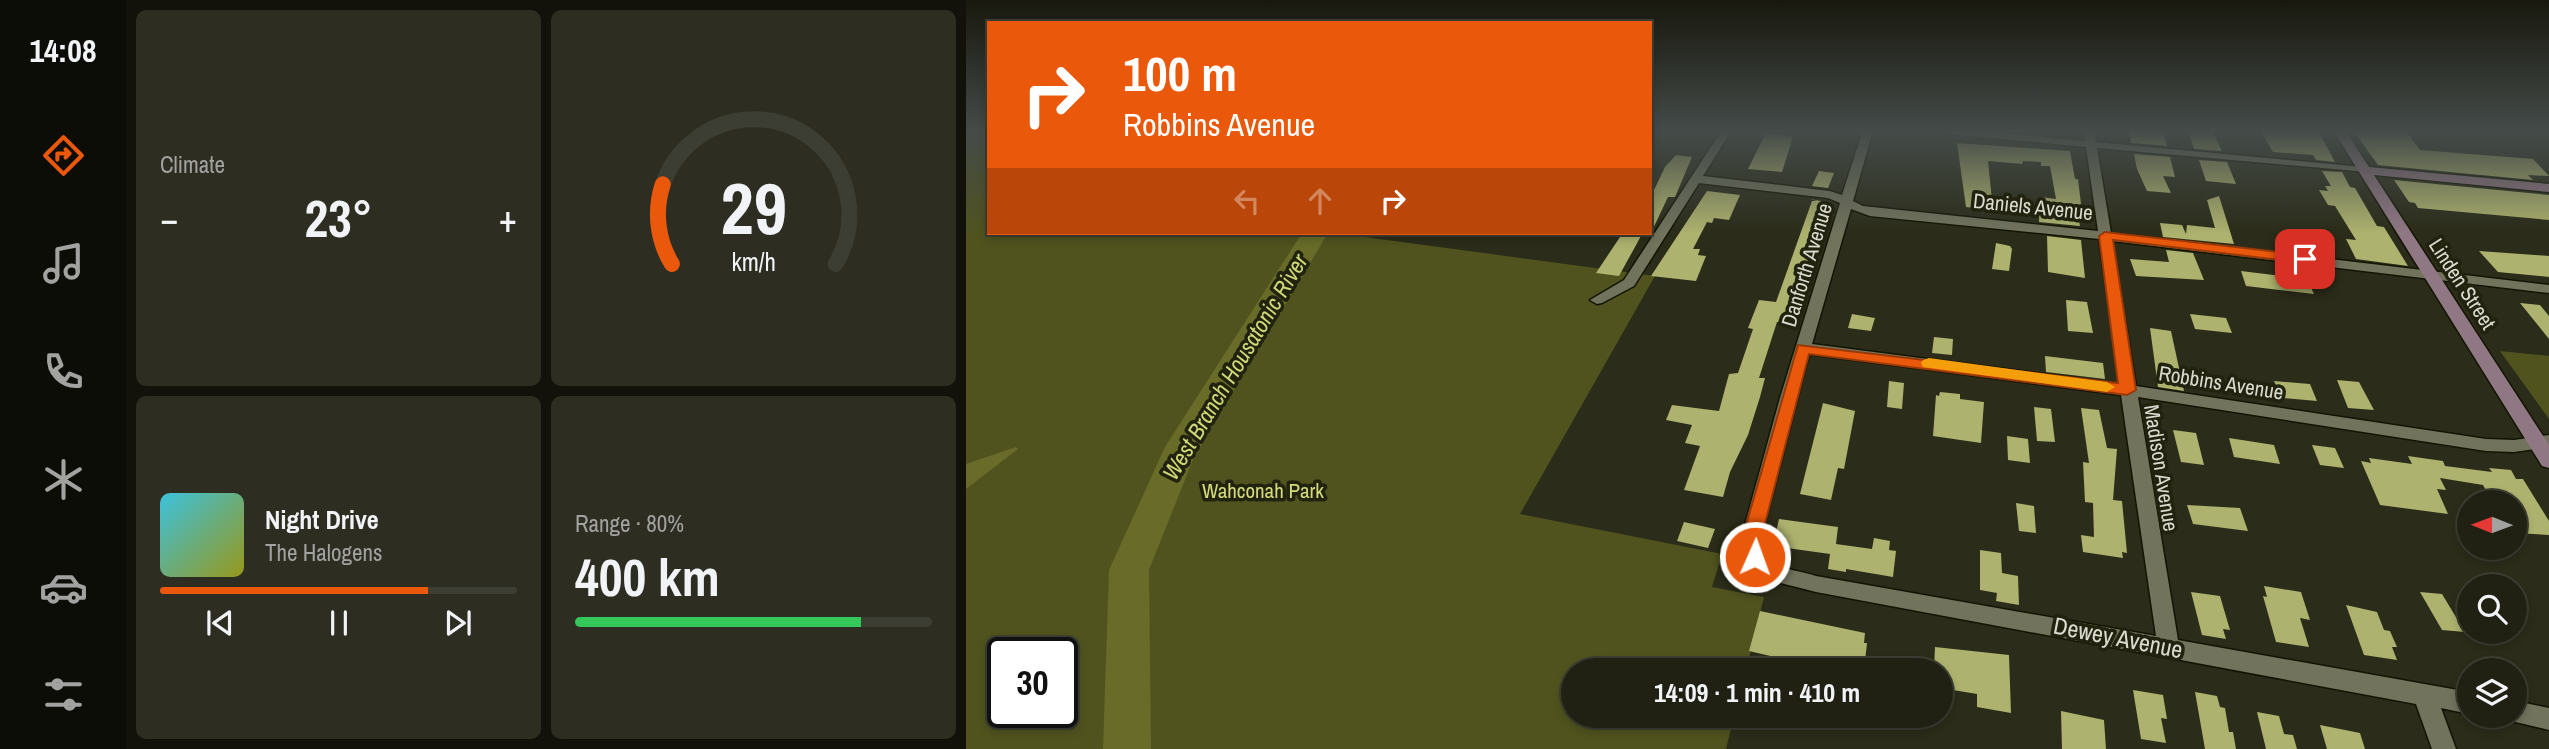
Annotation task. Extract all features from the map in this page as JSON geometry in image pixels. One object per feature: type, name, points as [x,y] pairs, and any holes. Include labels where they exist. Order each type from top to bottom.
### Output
[{"type":"street","points":[[1597,300],[1629,283],[1704,165]]},
{"type":"street","name":"Danforth Avenue","points":[[1768,570],[1755,557],[1751,539],[1803,348],[1858,165]]},
{"type":"street","name":"Madison Avenue","points":[[2094,165],[2168,647]]},
{"type":"street","points":[[2322,165],[2549,188]]},
{"type":"street","name":"Linden Street","points":[[2360,165],[2543,441],[2549,461]]},
{"type":"street","name":"Daniels Avenue","points":[[1695,178],[1830,195],[1840,198],[1847,205],[1870,212],[2105,236],[2549,289]]},
{"type":"street","name":"Robbins Avenue","points":[[1803,348],[2127,390],[2486,445],[2514,446],[2543,441]]},
{"type":"street","name":"Dewey Avenue","points":[[1768,570],[1816,583],[2457,701]]},
{"type":"street","points":[[2424,694],[2444,749]]},
{"type":"street","points":[[2527,714],[2549,719]]},
{"type":"green space","name":"Wahconah Park","points":[[966,165],[987,165],[987,235],[1350,235],[1655,276],[1520,514],[1722,554],[1712,587],[1764,597],[1749,658],[1561,658],[1561,728],[1731,728],[1726,749],[966,749]]},
{"type":"green space","points":[[2500,351],[2549,356],[2549,419]]},
{"type":"shaded area","points":[[1016,447],[1018,449],[966,489],[966,464]]},
{"type":"building","points":[[1689,165],[1675,197],[1668,197],[1652,231],[1652,190],[1665,167]]},
{"type":"building","points":[[1750,165],[1784,165],[1782,172],[1748,169]]},
{"type":"building","points":[[1960,165],[1988,165],[1993,210],[1966,207]]},
{"type":"building","points":[[2072,165],[2075,179],[2078,179],[2081,204],[2076,206],[2080,226],[2039,222],[2040,197],[2056,199],[2050,166],[2041,166]]},
{"type":"building","points":[[2136,165],[2172,165],[2175,177],[2163,176],[2171,193],[2147,191]]},
{"type":"building","points":[[2201,165],[2228,165],[2236,184],[2206,181]]},
{"type":"building","points":[[2378,165],[2539,165],[2549,176],[2528,175],[2533,180]]},
{"type":"building","points":[[1819,171],[1834,173],[1828,188],[1812,186]]},
{"type":"building","points":[[2322,171],[2342,172],[2350,187],[2355,188],[2377,226],[2384,227],[2408,266],[2356,259],[2346,239],[2356,240],[2335,206],[2328,205],[2319,190],[2328,191],[2325,186],[2331,186]]},
{"type":"building","points":[[2394,180],[2549,195],[2549,220],[2418,208],[2415,203],[2409,202]]},
{"type":"building","points":[[1707,191],[1740,195],[1729,220],[1714,218],[1712,223],[1707,222],[1693,249],[1700,249],[1698,255],[1706,256],[1696,281],[1651,276]]},
{"type":"building","points":[[2219,196],[2234,244],[2163,237],[2160,223],[2182,225],[2186,234],[2187,225],[2215,228],[2207,200]]},
{"type":"building","points":[[1810,199],[1826,202],[1822,217],[1807,253],[1810,254],[1798,292],[1792,299],[1785,322],[1777,322],[1759,378],[1765,378],[1760,397],[1748,435],[1730,472],[1723,497],[1684,490],[1700,446],[1685,443],[1692,425],[1666,420],[1672,405],[1719,411],[1729,374],[1738,373],[1753,329],[1748,328],[1759,300],[1776,302],[1812,201],[1817,201]]},
{"type":"building","points":[[1621,235],[1641,236],[1619,276],[1596,273]]},
{"type":"building","points":[[2047,236],[2081,240],[2085,278],[2048,272]]},
{"type":"building","points":[[1996,243],[2010,246],[2012,249],[2009,271],[1992,269]]},
{"type":"building","points":[[2166,250],[2193,253],[2204,280],[2136,276],[2130,259],[2169,262]]},
{"type":"building","points":[[2479,251],[2549,256],[2549,277],[2498,272]]},
{"type":"building","points":[[2241,271],[2307,279],[2314,294],[2246,286]]},
{"type":"building","points":[[2066,300],[2087,302],[2093,333],[2068,331]]},
{"type":"building","points":[[2520,303],[2540,305],[2549,316],[2549,339]]},
{"type":"building","points":[[1852,314],[1875,318],[1871,331],[1848,328]]},
{"type":"building","points":[[2190,314],[2226,318],[2232,333],[2195,329]]},
{"type":"building","points":[[2150,328],[2171,331],[2184,391],[2158,387]]},
{"type":"building","points":[[1934,337],[1953,339],[1952,355],[1932,353]]},
{"type":"building","points":[[2045,356],[2103,363],[2105,379],[2046,372]]},
{"type":"building","points":[[2337,380],[2359,382],[2374,410],[2348,408]]},
{"type":"building","points":[[1889,381],[1904,383],[1902,409],[1887,407]]},
{"type":"building","points":[[2274,381],[2310,384],[2317,401],[2282,398]]},
{"type":"building","points":[[1940,392],[1960,394],[1960,399],[1984,402],[1981,443],[1933,436],[1936,395],[1939,396]]},
{"type":"building","points":[[1823,403],[1855,411],[1844,469],[1838,468],[1831,500],[1800,494]]},
{"type":"building","points":[[2034,407],[2051,409],[2055,442],[2037,441]]},
{"type":"building","points":[[2081,408],[2099,410],[2107,448],[2117,449],[2113,500],[2122,501],[2127,553],[2122,552],[2123,558],[2083,552],[2081,535],[2094,537],[2093,503],[2085,502],[2083,462],[2089,463]]},
{"type":"building","points":[[2173,430],[2196,433],[2204,465],[2181,462]]},
{"type":"building","points":[[2007,436],[2028,439],[2030,463],[2008,460]]},
{"type":"building","points":[[2229,438],[2274,445],[2280,464],[2234,457]]},
{"type":"building","points":[[2312,445],[2335,448],[2344,468],[2320,465]]},
{"type":"building","points":[[2408,456],[2443,461],[2445,466],[2492,472],[2489,468],[2511,470],[2516,479],[2523,479],[2549,521],[2549,535],[2527,534],[2527,490],[2486,490],[2483,485],[2440,478],[2446,490],[2437,489],[2448,514],[2380,505],[2361,461],[2371,463],[2369,458],[2412,464]]},
{"type":"building","points":[[2016,503],[2034,506],[2036,533],[2019,531]]},
{"type":"building","points":[[2187,505],[2240,508],[2248,531],[2193,524]]},
{"type":"building","points":[[1779,519],[1838,527],[1836,544],[1872,549],[1874,538],[1890,541],[1889,550],[1896,551],[1893,577],[1846,569],[1846,572],[1828,569],[1830,554],[1773,546]]},
{"type":"building","points":[[1684,522],[1715,529],[1708,548],[1677,541]]},
{"type":"building","points":[[1980,550],[2001,553],[2002,573],[2018,576],[2019,605],[1996,601],[1997,593],[1980,590]]},
{"type":"building","points":[[2264,586],[2301,592],[2310,620],[2300,618],[2309,647],[2276,642],[2263,596],[2267,597]]},
{"type":"building","points":[[2191,592],[2220,596],[2230,630],[2223,629],[2226,639],[2202,635]]},
{"type":"building","points":[[2420,592],[2442,594],[2457,619],[2457,631],[2442,630]]},
{"type":"building","points":[[2346,605],[2377,612],[2384,630],[2390,631],[2397,647],[2392,647],[2397,660],[2364,655]]},
{"type":"building","points":[[1760,611],[1865,633],[1864,643],[1867,643],[1865,658],[1779,658],[1749,651]]},
{"type":"building","points":[[1935,647],[2009,655],[2011,713],[1977,707],[1977,694],[1953,690],[1953,658],[1935,658]]},
{"type":"building","points":[[2133,690],[2163,695],[2167,719],[2161,718],[2166,743],[2141,739]]},
{"type":"building","points":[[2195,692],[2217,696],[2220,707],[2225,708],[2229,732],[2233,732],[2236,749],[2205,749]]},
{"type":"building","points":[[2061,711],[2104,720],[2106,749],[2062,749]]},
{"type":"building","points":[[2257,712],[2279,716],[2284,734],[2293,735],[2297,749],[2266,749]]},
{"type":"building","points":[[2320,725],[2360,733],[2365,749],[2327,749]]},
{"type":"waterway","name":"West Branch Housatonic River","points":[[1127,749],[1129,570],[1177,456],[1314,235]]},
{"type":"slow traffic","points":[[1929,363],[2107,387]]},
{"type":"route","points":[[1755,557],[1751,539],[1803,348],[2127,390],[2105,236],[2305,259]]}]
